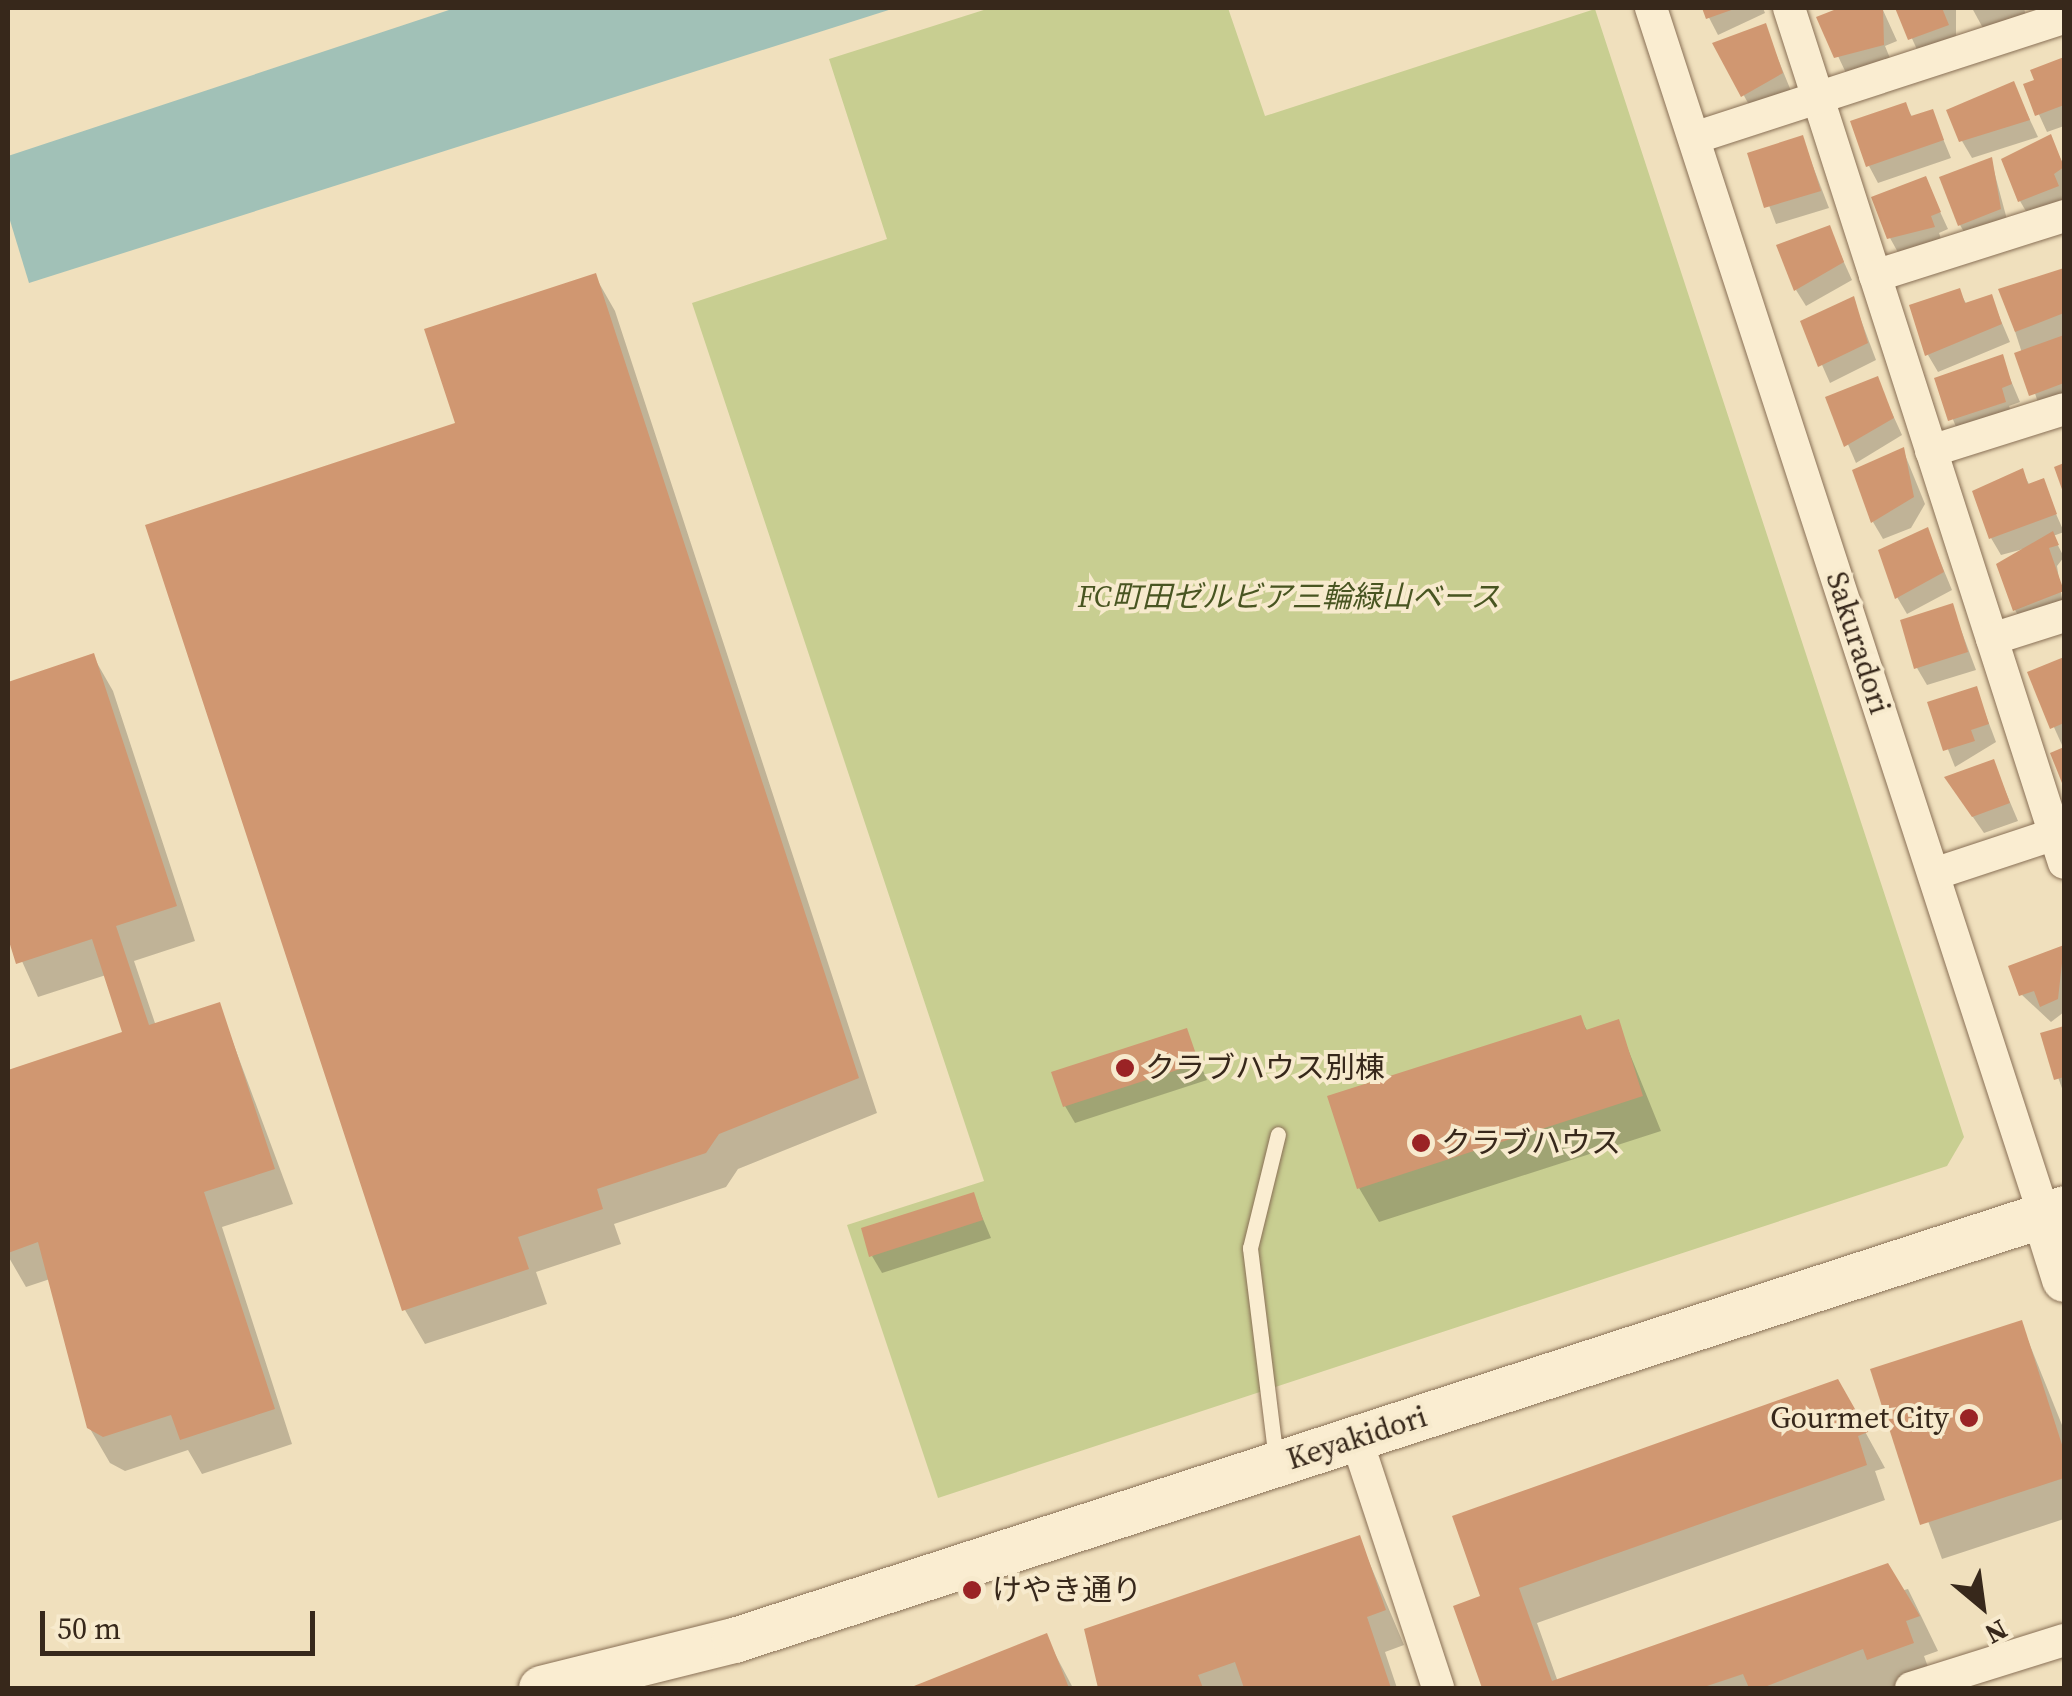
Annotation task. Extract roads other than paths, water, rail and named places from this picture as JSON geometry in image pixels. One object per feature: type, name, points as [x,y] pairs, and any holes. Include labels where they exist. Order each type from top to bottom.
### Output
[{"type":"street","name":"Sakuradori","points":[[1651,8],[1934,874],[2054,1212],[2064,1279]]},
{"type":"street","points":[[1789,8],[2061,843],[1934,874]]},
{"type":"street","points":[[1694,138],[2064,18]]},
{"type":"street","points":[[1875,276],[2064,216]]},
{"type":"street","points":[[1932,451],[2064,409]]},
{"type":"street","points":[[1992,640],[2064,616]]},
{"type":"street","name":"Keyakidori","points":[[541,1688],[653,1676],[1276,1464],[2054,1212]]},
{"type":"street","points":[[1356,1438],[1438,1688]]},
{"type":"street","points":[[1911,1688],[2064,1640]]},
{"type":"lane","points":[[1276,1464],[1250,1248],[1278,1134]]},
{"type":"water","points":[[455,8],[895,8],[29,283],[8,214],[8,156]]},
{"type":"place","name":"クラブハウス別棟","points":[[1125,1068]]},
{"type":"place","name":"クラブハウス","points":[[1421,1143]]},
{"type":"place","name":"Gourmet City","points":[[1969,1418]]},
{"type":"place","name":"けやき通り","points":[[972,1590]]},
{"type":"park label","name":"FC町田ゼルビア三輪緑山ベース","points":[[1289,597]]}]
